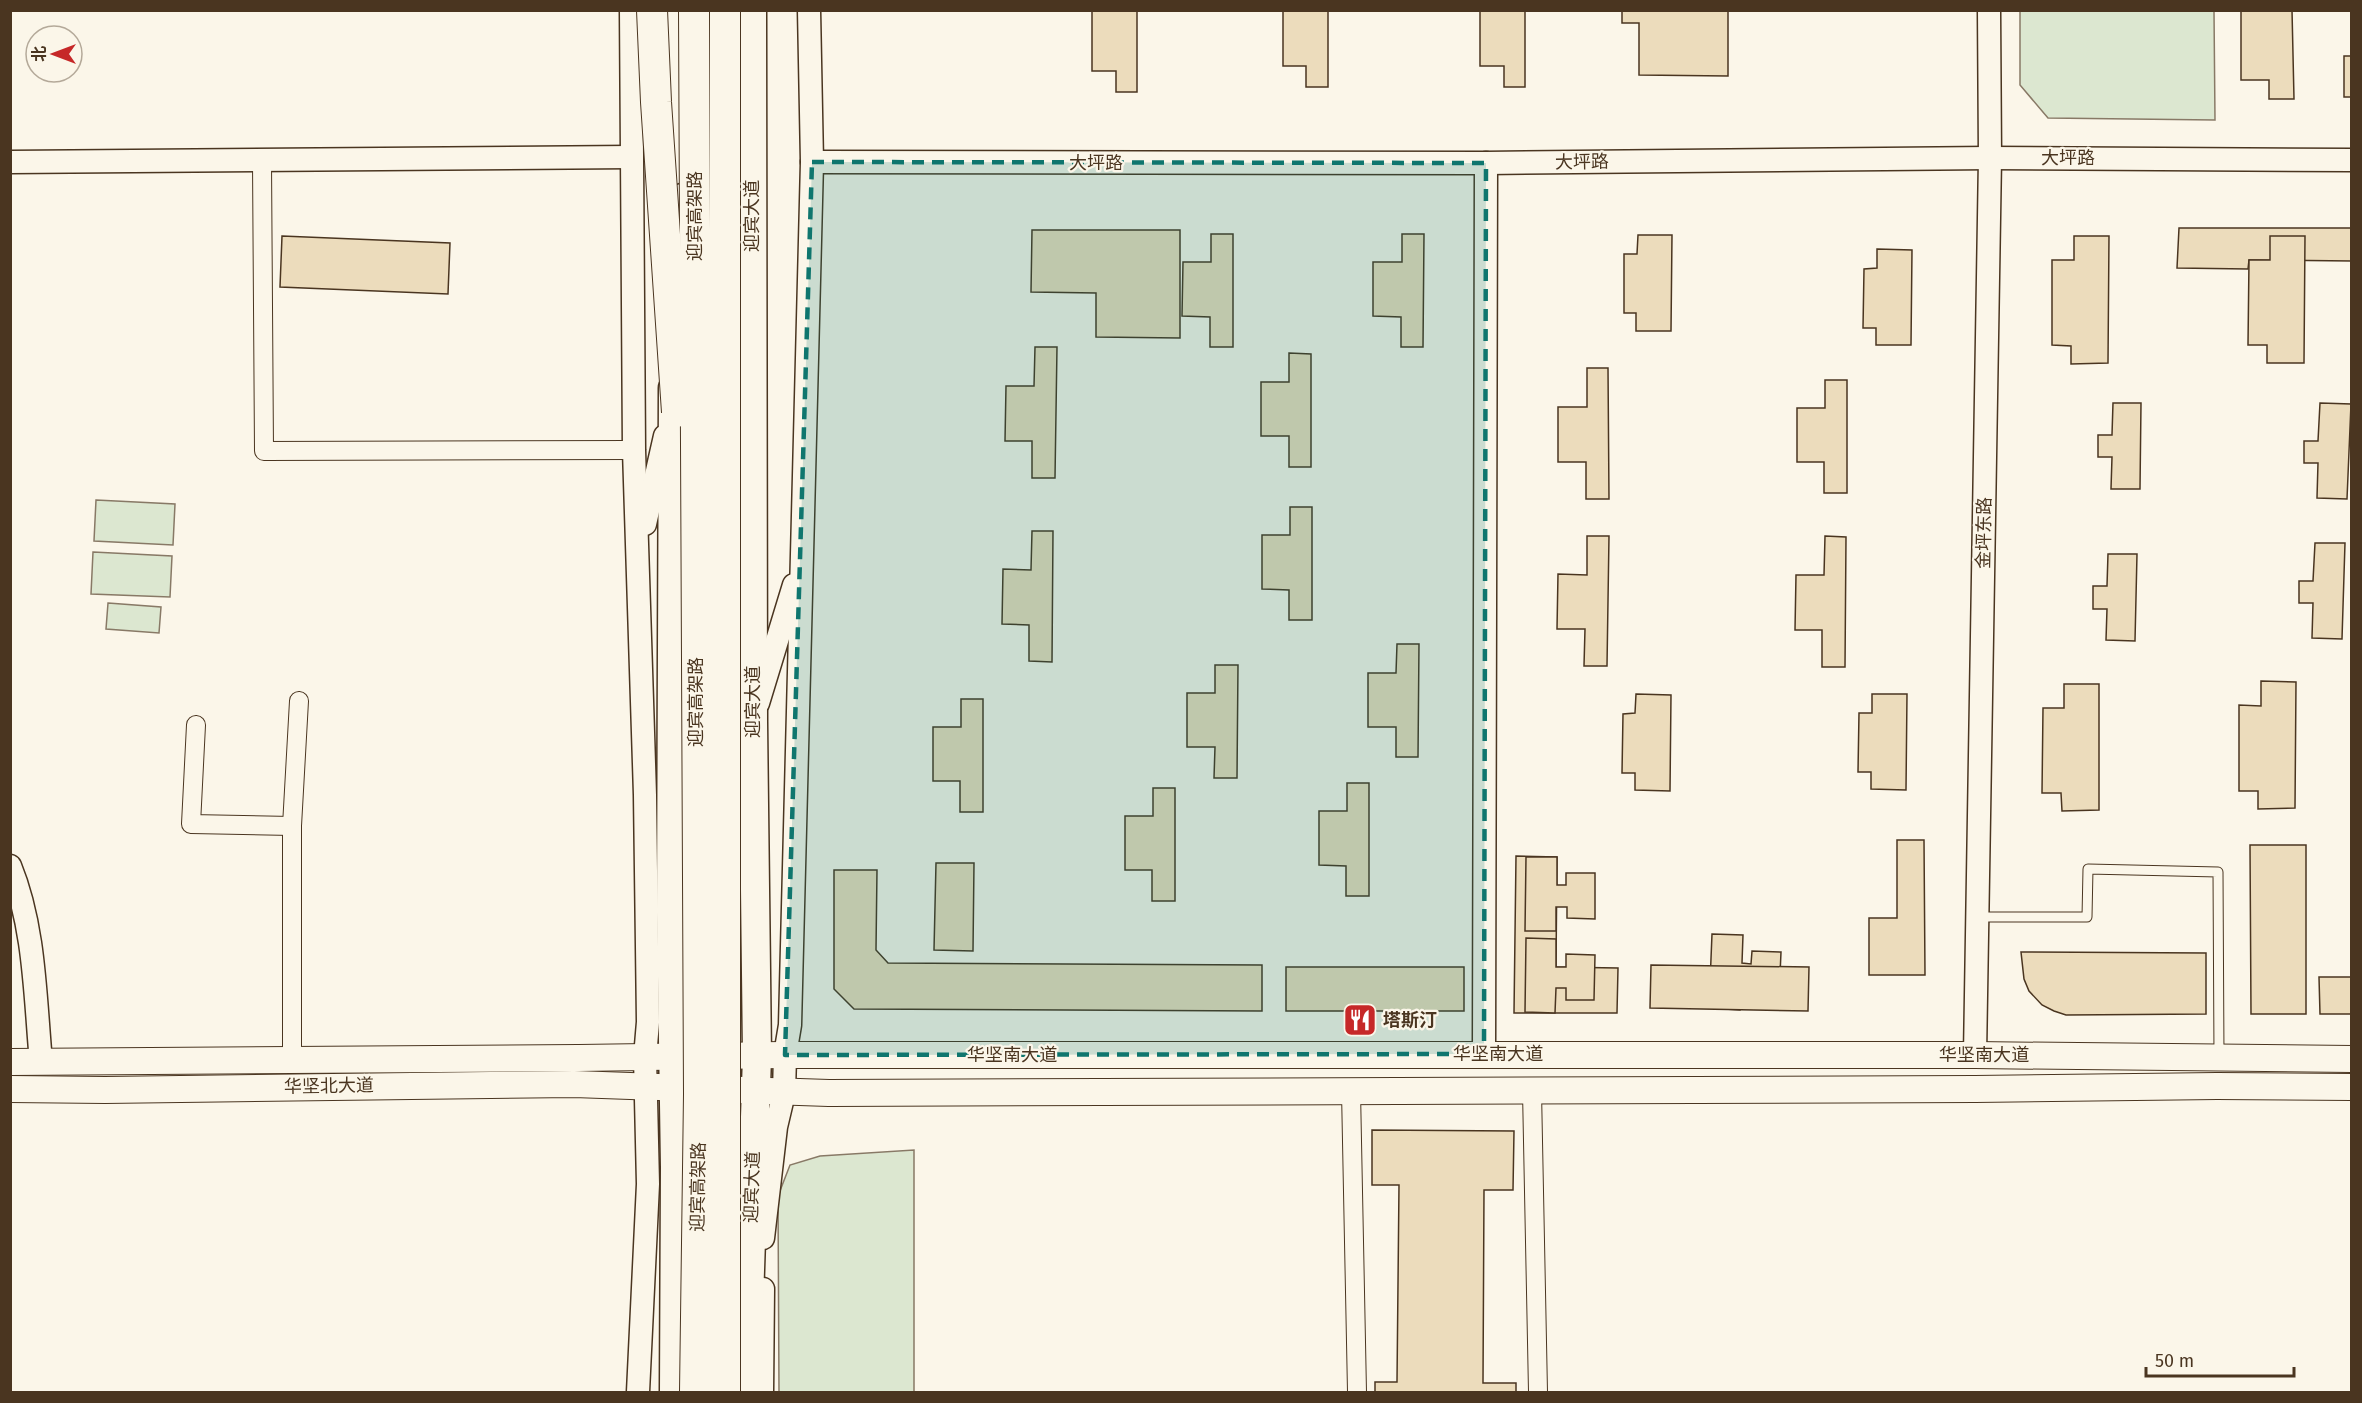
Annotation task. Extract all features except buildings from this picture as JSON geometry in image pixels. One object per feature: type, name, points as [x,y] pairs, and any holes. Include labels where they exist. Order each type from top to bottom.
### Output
[{"type":"highway","points":[[652,10],[656,114],[696,700]]},
{"type":"highway","name":"迎宾高架路","points":[[694,10],[699,1094],[695,1392]]},
{"type":"highway","name":"迎宾高架路","points":[[725,10],[725,1392]]},
{"type":"main road","points":[[673,10],[673,399],[659,1057],[674,1392]]},
{"type":"main road","name":"迎宾大道","points":[[746,1392],[757,1056],[753,722],[752,10]]},
{"type":"main road","name":"华坚南大道","points":[[659,1057],[1484,1054],[2219,1056],[2352,1059]]},
{"type":"main road","name":"华坚北大道","points":[[10,1062],[659,1057]]},
{"type":"main road","name":"华坚北大道","points":[[10,1089],[105,1090],[574,1084],[660,1088]]},
{"type":"main road","name":"华坚南大道","points":[[660,1088],[784,1093],[2352,1087]]},
{"type":"street","points":[[631,10],[634,450],[645,795],[648,1022],[659,1057]]},
{"type":"street","name":"金坪东路","points":[[1975,1055],[1989,158],[1989,10]]},
{"type":"street","points":[[762,1392],[763,1233],[777,1127],[784,1093],[785,1055],[790,1025],[812,162],[808,11]]},
{"type":"street","points":[[10,162],[262,162],[632,157]]},
{"type":"street","name":"大坪路","points":[[812,162],[1486,163],[1989,158],[2352,160]]},
{"type":"street","points":[[262,162],[264,451],[634,450]]},
{"type":"street","points":[[1484,1054],[1486,163]]},
{"type":"street","points":[[639,554],[673,399]]},
{"type":"street","points":[[753,722],[802,556]]},
{"type":"street","points":[[292,1059],[292,826],[299,701]]},
{"type":"street","points":[[196,725],[191,824],[292,826]]},
{"type":"street","points":[[10,866],[16,879],[32,949],[41,1062]]},
{"type":"street","points":[[638,1392],[648,1184],[660,1088]]},
{"type":"street","points":[[1351,1091],[1357,1392]]},
{"type":"street","points":[[1532,1091],[1538,1392]]},
{"type":"lane","points":[[1977,917],[2087,917],[2088,869],[2218,872],[2219,1056]]},
{"type":"highlighted area","points":[[812,162],[1486,163],[1484,1054],[785,1055]]},
{"type":"green space","points":[[2020,11],[2214,11],[2215,120],[2048,118],[2020,85]]},
{"type":"green space","points":[[96,500],[175,504],[173,545],[94,541]]},
{"type":"green space","points":[[93,552],[172,556],[170,597],[91,594]]},
{"type":"green space","points":[[108,603],[161,607],[159,633],[106,629]]},
{"type":"green space","points":[[914,1150],[914,1392],[779,1392],[778,1196],[790,1165],[820,1156]]},
{"type":"place","name":"塔斯汀","points":[[1360,1020]]}]
